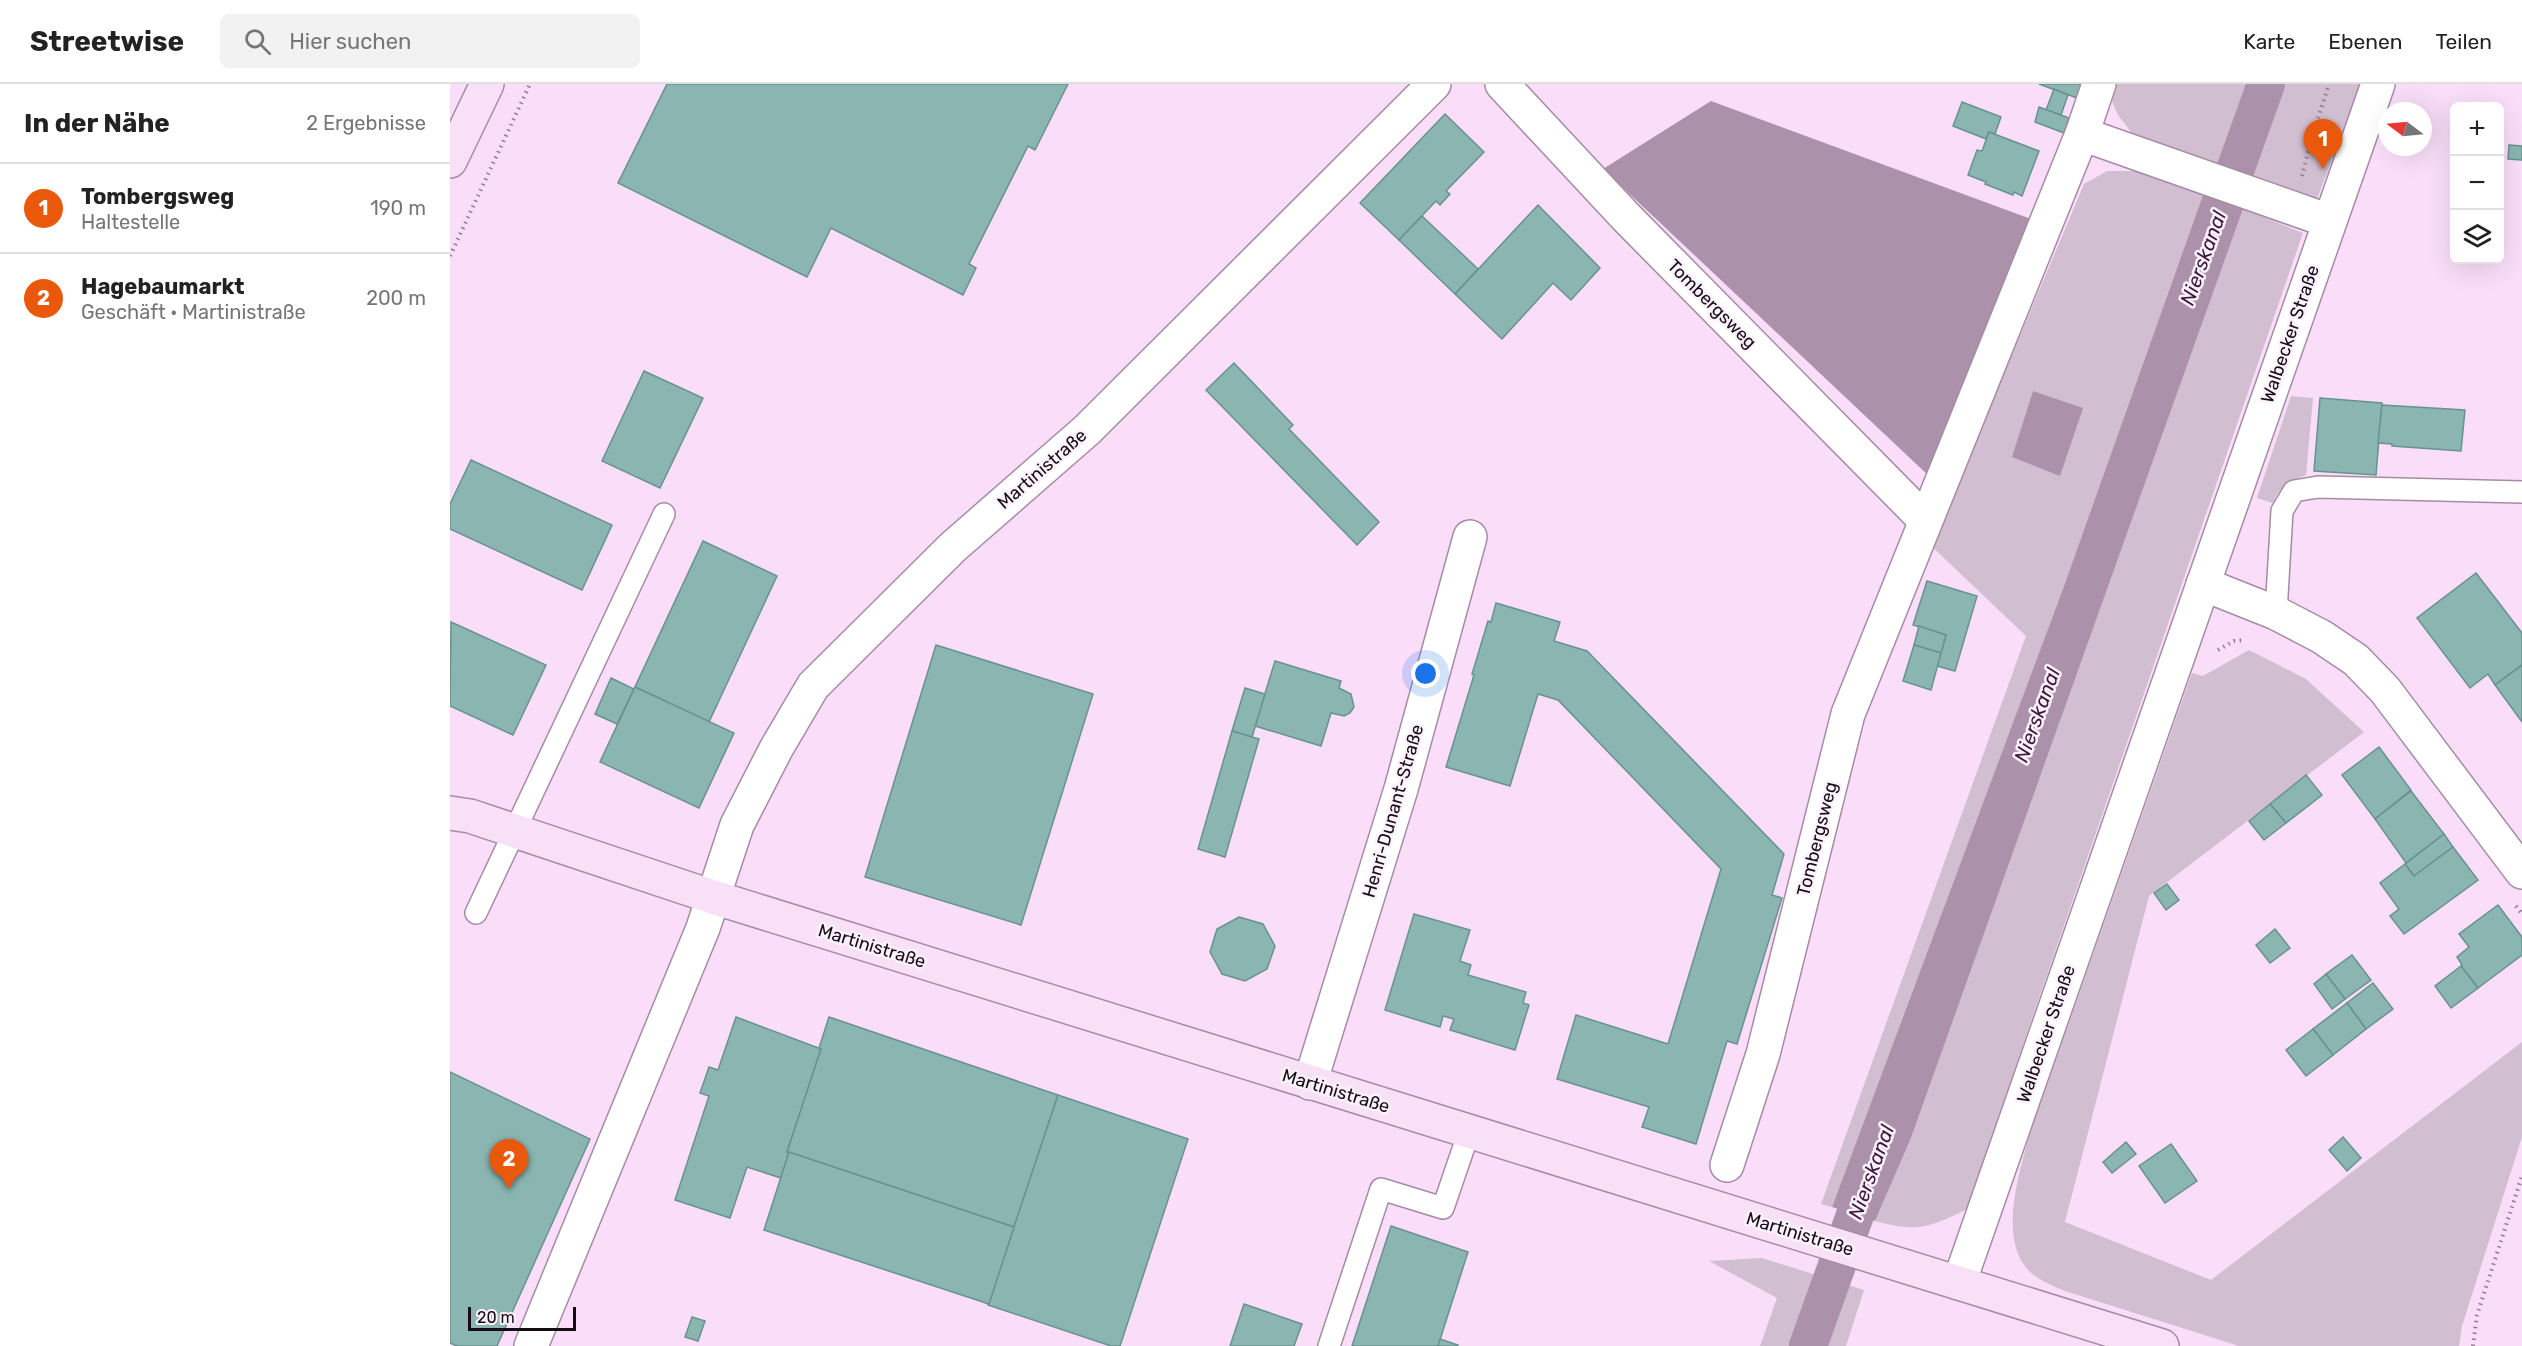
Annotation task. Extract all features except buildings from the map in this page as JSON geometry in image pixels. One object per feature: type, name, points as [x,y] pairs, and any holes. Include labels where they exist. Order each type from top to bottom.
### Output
[{"type":"main road","points":[[450,161],[487,84]]},
{"type":"main road","name":"Martinistraße","points":[[457,811],[713,897],[1959,1283]]},
{"type":"main road","points":[[1959,1283],[2162,1346]]},
{"type":"street","name":"Martinistraße","points":[[531,1346],[703,928],[737,825],[776,749],[813,686],[953,547],[1087,430],[1434,84]]},
{"type":"street","name":"Tombergsweg","points":[[1502,84],[1626,217],[1925,520]]},
{"type":"street","name":"Tombergsweg","points":[[1727,1165],[1763,1054],[1848,714],[2082,134],[2099,84]]},
{"type":"street","name":"Walbecker Straße","points":[[1959,1283],[2378,84]]},
{"type":"street","points":[[2082,134],[2329,221]]},
{"type":"street","name":"Henri-Dunant-Straße","points":[[1310,1083],[1401,789],[1470,537]]},
{"type":"street","points":[[2203,584],[2276,613],[2322,637],[2356,660],[2385,690],[2522,872]]},
{"type":"lane","points":[[2276,613],[2282,511],[2294,491],[2318,487],[2522,492]]},
{"type":"lane","points":[[476,913],[517,831],[664,514]]},
{"type":"lane","points":[[1329,1346],[1381,1189],[1443,1208],[1469,1132]]},
{"type":"path","points":[[450,256],[530,84]]},
{"type":"path","points":[[2279,204],[2311,140],[2330,84]]},
{"type":"path","points":[[2180,649],[2199,657],[2207,657],[2234,641],[2252,640]]},
{"type":"path","points":[[2515,905],[2522,914]]},
{"type":"path","points":[[2473,1346],[2477,1315],[2522,1176]]},
{"type":"shaded area","points":[[2110,84],[2361,84],[2315,204],[2137,140],[2118,115],[2108,92]]},
{"type":"shaded area","points":[[2107,171],[2135,171],[2203,195],[2064,586],[1832,1207],[1821,1204],[2026,636],[1925,540],[1950,502],[2084,184]]},
{"type":"shaded area","points":[[2243,209],[2303,233],[1968,1209],[1923,1226],[1903,1227],[1875,1221],[1911,1138]]},
{"type":"shaded area","points":[[2291,396],[2313,398],[2306,475],[2286,485],[2278,493],[2273,503],[2257,498]]},
{"type":"shaded area","points":[[2249,650],[2306,679],[2364,732],[2149,896],[2065,1222],[2211,1280],[2522,1042],[2522,1137],[2462,1326],[2459,1346],[2239,1346],[2051,1285],[2029,1271],[2020,1257],[2015,1241],[2013,1224],[2016,1187],[2029,1137],[2192,673],[2203,676]]},
{"type":"shaded area","points":[[1762,1258],[1864,1290],[1846,1346],[1760,1346],[1777,1298],[1709,1261]]},
{"type":"water","points":[[1711,101],[2031,219],[1930,477],[1603,169]]},
{"type":"water","points":[[2203,195],[2243,209],[1911,1138],[1875,1221],[1832,1207],[2064,586]]},
{"type":"water","points":[[2033,391],[2083,408],[2060,476],[2012,457]]},
{"type":"waterway","name":"Nierskanal","points":[[2218,218],[2266,84]]},
{"type":"waterway","name":"Nierskanal","points":[[1808,1346],[1873,1165]]},
{"type":"place","name":"Tombergsweg","points":[[2323,169]]},
{"type":"place","name":"Hagebaumarkt","points":[[509,1189]]}]
